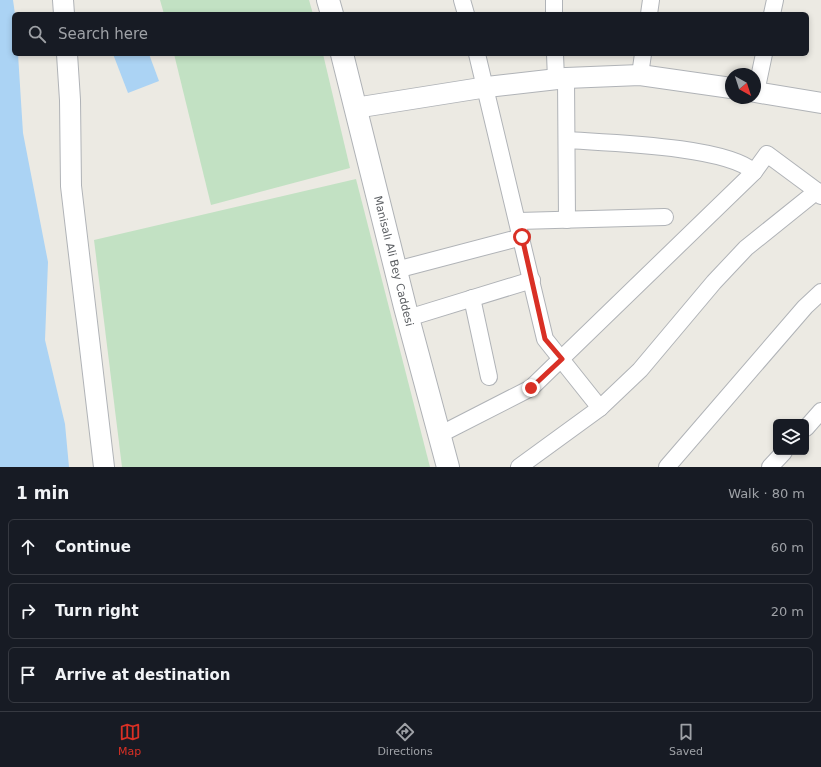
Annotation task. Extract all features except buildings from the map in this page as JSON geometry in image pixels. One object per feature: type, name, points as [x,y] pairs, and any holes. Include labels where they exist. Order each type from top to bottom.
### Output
[{"type":"main road","points":[[328,0],[331,12]]},
{"type":"main road","name":"Manisalı Ali Bey Caddesi","points":[[342,56],[408,318],[448,467]]},
{"type":"street","points":[[63,0],[64,12]]},
{"type":"street","points":[[462,0],[465,12]]},
{"type":"street","points":[[554,0],[554,12]]},
{"type":"street","points":[[649,12],[651,0]]},
{"type":"street","points":[[772,12],[774,0]]},
{"type":"street","points":[[67,56],[70,100],[71,186],[104,467]]},
{"type":"street","points":[[478,56],[522,237],[545,339],[600,408]]},
{"type":"street","points":[[556,56],[561,78],[567,140],[567,220]]},
{"type":"street","points":[[640,75],[643,56]]},
{"type":"street","points":[[761,68],[764,56]]},
{"type":"street","points":[[355,108],[486,87],[561,78],[640,75],[725,87]]},
{"type":"street","points":[[761,93],[821,103]]},
{"type":"street","points":[[567,140],[674,148],[734,160],[746,165],[754,172]]},
{"type":"street","points":[[439,435],[531,388],[754,172],[767,154],[819,193],[746,248],[714,282],[640,370],[600,408],[519,467]]},
{"type":"street","points":[[518,221],[665,217]]},
{"type":"street","points":[[396,270],[522,237]]},
{"type":"street","points":[[408,318],[532,280]]},
{"type":"street","points":[[667,467],[805,307],[821,292]]},
{"type":"street","points":[[472,298],[489,377]]},
{"type":"street","points":[[809,425],[821,411]]},
{"type":"street","points":[[770,467],[781,455]]},
{"type":"green space","points":[[160,0],[309,0],[312,12],[163,12]]},
{"type":"green space","points":[[174,56],[323,56],[350,168],[211,205]]},
{"type":"green space","points":[[356,179],[430,467],[122,467],[94,240]]},
{"type":"water","points":[[0,0],[13,0],[15,12],[12,12],[12,56],[18,56],[23,133],[48,262],[45,340],[65,424],[69,467],[0,467]]},
{"type":"water","points":[[114,56],[150,56],[159,81],[128,93]]},
{"type":"route","points":[[522,237],[545,339],[562,359],[531,388]]}]
